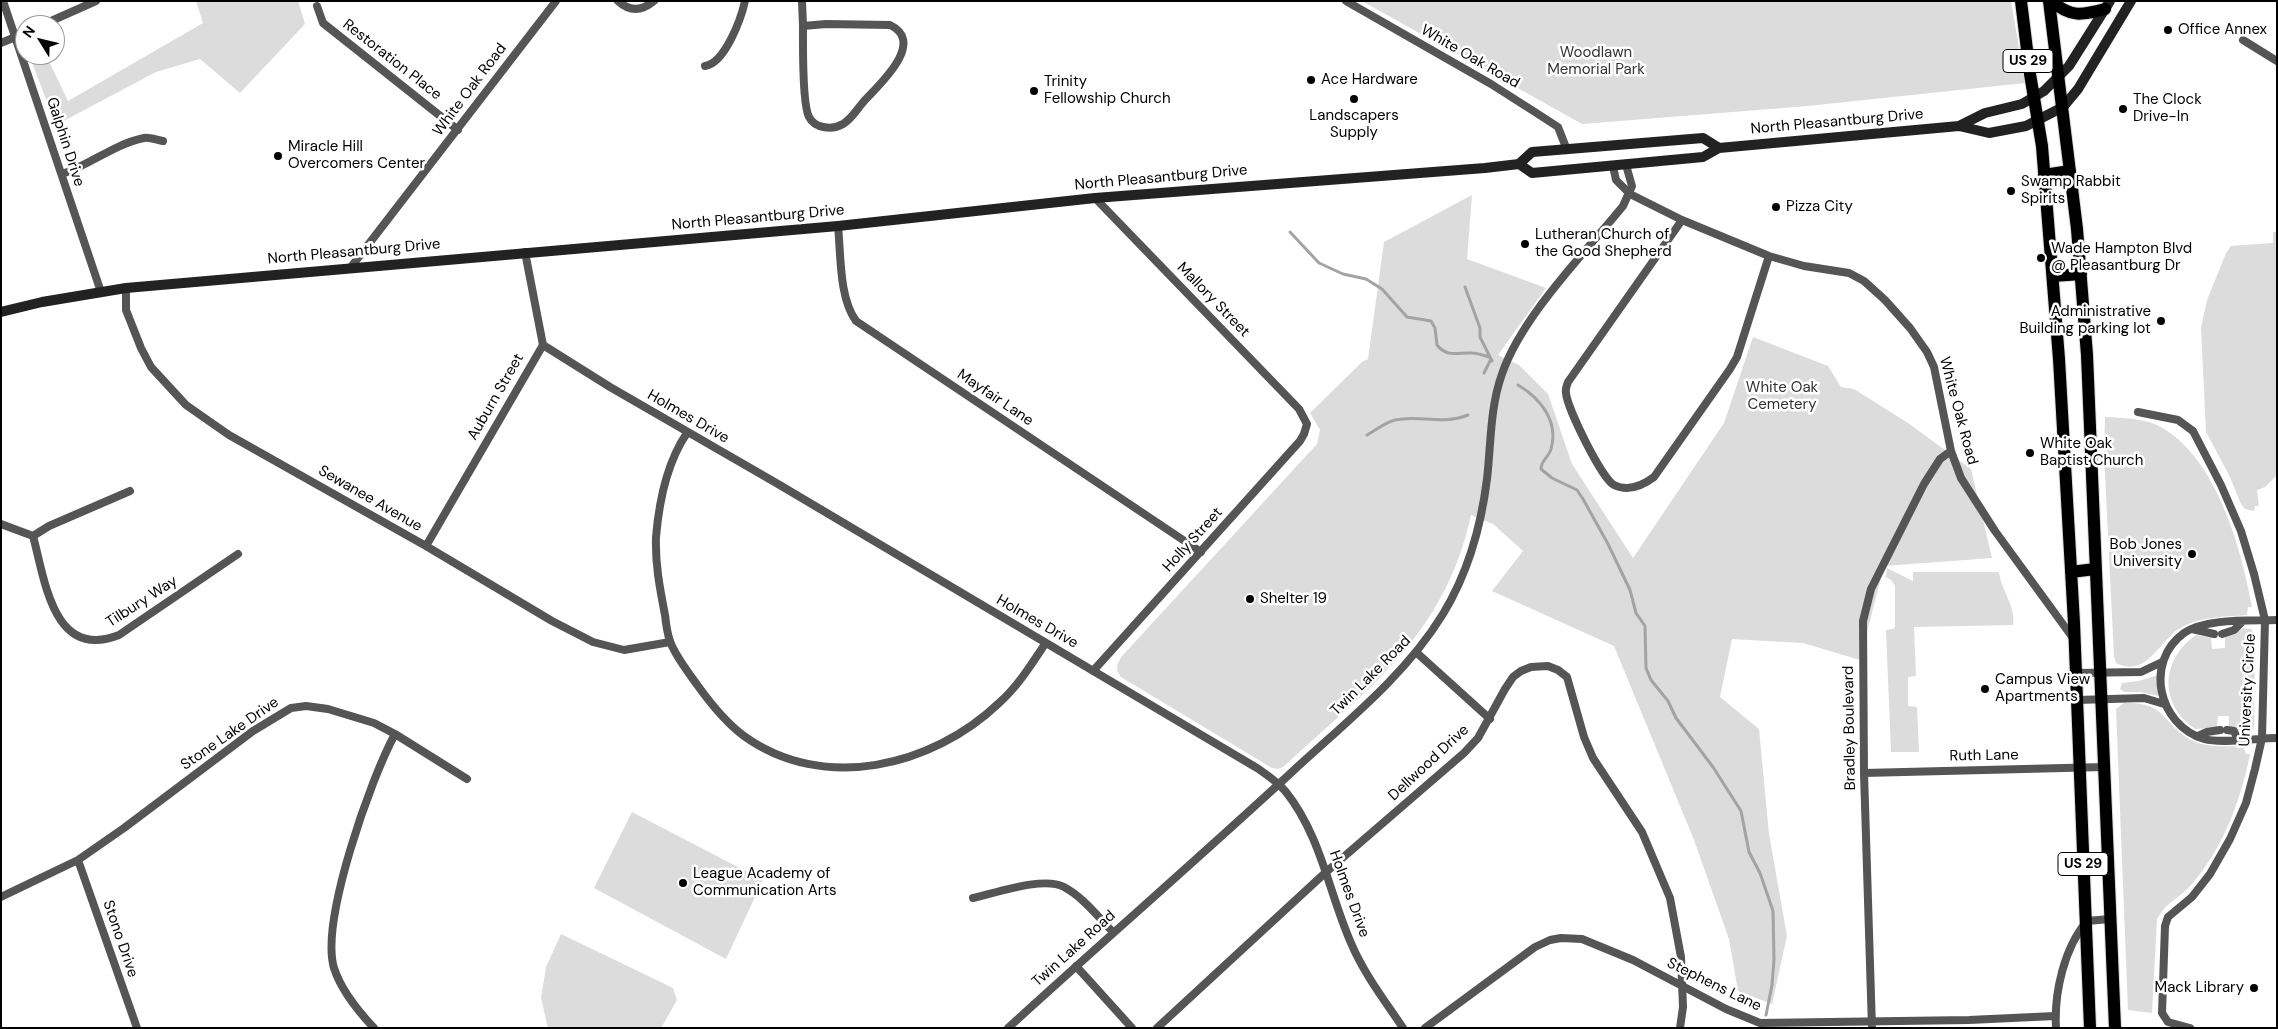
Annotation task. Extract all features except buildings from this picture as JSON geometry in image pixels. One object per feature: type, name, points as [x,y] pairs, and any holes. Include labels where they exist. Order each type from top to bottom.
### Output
[{"type":"main road","name":"US 29","points":[[2020,1],[2038,121],[2052,276],[2072,572],[2090,1028]]},
{"type":"main road","name":"US 29","points":[[2050,1],[2070,171],[2086,356],[2115,1028]]},
{"type":"main road","points":[[2050,1],[2059,8],[2077,15],[2107,5]]},
{"type":"main road","name":"North Pleasantburg Drive","points":[[1519,164],[1532,173],[1703,157],[1719,148],[1959,126],[1989,133],[2014,129],[2038,121],[2063,107],[2078,89],[2131,1]]},
{"type":"main road","name":"North Pleasantburg Drive","points":[[1959,126],[1986,113],[2015,106],[2034,98],[2059,78],[2081,49],[2107,5]]},
{"type":"main road","name":"North Pleasantburg Drive","points":[[1,312],[42,302],[126,288],[838,226],[1095,198],[1519,164],[1532,152],[1703,138],[1719,148]]},
{"type":"main road","points":[[2044,175],[2070,171]]},
{"type":"main road","points":[[2052,276],[2080,274]]},
{"type":"main road","points":[[2072,572],[2095,569]]},
{"type":"street","name":"Galphin Drive","points":[[3,1],[15,37]]},
{"type":"street","points":[[64,15],[96,1]]},
{"type":"street","name":"White Oak Road","points":[[351,268],[556,1]]},
{"type":"street","points":[[618,1],[626,8],[634,9],[644,8],[654,1]]},
{"type":"street","points":[[705,66],[715,63],[721,55],[737,26],[745,1]]},
{"type":"street","points":[[802,1],[803,26],[808,115],[814,123],[822,127],[835,127],[844,124],[894,69],[901,55],[902,37],[894,27],[886,25],[803,26]]},
{"type":"street","name":"White Oak Road","points":[[1346,1],[1491,84],[1545,118],[1558,127],[1567,150]]},
{"type":"street","name":"Restoration Place","points":[[317,6],[323,23],[458,130]]},
{"type":"street","points":[[1,42],[15,37]]},
{"type":"street","points":[[2243,40],[2277,61]]},
{"type":"street","name":"Galphin Drive","points":[[25,65],[101,292]]},
{"type":"street","points":[[62,174],[79,169],[113,150],[145,137],[162,141]]},
{"type":"street","points":[[1626,165],[1632,186],[1630,194]]},
{"type":"street","name":"White Oak Road","points":[[1613,166],[1616,180],[1630,194],[1682,220],[1769,256],[1804,266],[1849,273],[1864,281],[1885,300],[1910,328],[1934,367],[1951,451],[1962,478],[1975,501],[2074,639]]},
{"type":"street","name":"Twin Lake Road","points":[[1008,1028],[1279,784],[1417,653],[1466,572],[1485,488],[1496,396],[1506,363],[1525,328],[1622,207],[1630,194]]},
{"type":"street","name":"Mallory Street","points":[[1095,198],[1300,409],[1307,424]]},
{"type":"street","points":[[1682,220],[1568,382],[1566,388],[1571,412],[1605,477],[1616,486],[1635,488],[1654,477],[1730,368],[1737,357],[1769,256]]},
{"type":"street","name":"Mayfair Lane","points":[[838,226],[845,299],[849,312],[856,321],[1201,552]]},
{"type":"street","name":"Auburn Street","points":[[426,546],[543,345],[525,252]]},
{"type":"street","name":"Sewanee Avenue","points":[[126,288],[126,310],[140,348],[159,378],[186,405],[229,435],[426,546],[552,621],[593,642],[624,650],[670,642]]},
{"type":"street","name":"Holmes Drive","points":[[543,345],[687,433],[778,484],[1257,768],[1279,784],[1298,809],[1311,832],[1351,944],[1373,984],[1403,1028]]},
{"type":"street","name":"University Circle","points":[[2138,412],[2178,420],[2193,431],[2221,485],[2241,532],[2265,620],[2262,738],[2246,803],[2230,838],[2210,874],[2192,897],[2172,912],[2165,926],[2162,1013],[2168,1022],[2190,1028]]},
{"type":"street","name":"Holly Street","points":[[1093,671],[1300,441],[1307,424]]},
{"type":"street","points":[[687,433],[681,441],[666,480],[657,522],[657,576],[670,642],[708,700],[743,735],[772,752],[813,766],[848,769],[870,766],[915,755],[958,734],[981,719],[1010,692],[1045,644]]},
{"type":"street","name":"Bradley Boulevard","points":[[1872,1025],[1864,772],[1863,621],[1871,589],[1892,545],[1924,484],[1940,459],[1951,451]]},
{"type":"street","points":[[1,524],[33,536],[49,526],[130,491]]},
{"type":"street","name":"Tilbury Way","points":[[33,536],[56,613],[76,636],[88,640],[106,640],[119,635],[238,554]]},
{"type":"street","points":[[2277,620],[2199,625],[2183,634],[2171,646],[2162,662],[2164,704],[2174,721],[2207,740],[2277,738]]},
{"type":"street","points":[[2192,629],[2218,634],[2234,630],[2242,621]]},
{"type":"street","points":[[1417,653],[1490,719]]},
{"type":"street","points":[[2076,673],[2114,674],[2140,672],[2162,662]]},
{"type":"street","name":"Dellwood Drive","points":[[1157,1028],[1325,872],[1464,753],[1478,738],[1509,683],[1521,671],[1531,667],[1548,666],[1558,670],[1567,677],[1584,737],[1593,758],[1642,832],[1660,869],[1670,898],[1678,934],[1682,986],[1680,1028]]},
{"type":"street","points":[[2077,700],[2144,698],[2164,704]]},
{"type":"street","name":"Stone Lake Drive","points":[[1,898],[78,860],[254,731],[291,708],[306,706],[328,709],[374,723],[395,734],[466,780]]},
{"type":"street","points":[[2198,736],[2207,732],[2224,730],[2237,734],[2238,740]]},
{"type":"street","points":[[374,1028],[350,999],[340,982],[334,967],[332,935],[336,908],[350,851],[386,751],[395,734]]},
{"type":"street","name":"Ruth Lane","points":[[1864,772],[2104,767]]},
{"type":"street","name":"Stono Drive","points":[[78,860],[137,1028]]},
{"type":"street","points":[[973,898],[1038,884],[1053,884],[1064,887],[1084,902],[1113,932]]},
{"type":"street","points":[[2056,1028],[2056,1001],[2070,950],[2087,921],[2110,919]]},
{"type":"street","name":"Stephens Lane","points":[[1425,1028],[1521,956],[1542,944],[1560,938],[1582,939],[1600,945],[1741,1016],[1781,1026],[1872,1025],[2055,1016]]},
{"type":"street","points":[[1076,966],[1132,1028]]},
{"type":"green space","points":[[196,1],[298,1],[305,24],[240,93],[200,59],[156,72],[56,125],[33,65],[51,65],[68,101],[203,23]]},
{"type":"green space","name":"Woodlawn Memorial Park","points":[[1362,1],[2011,1],[2025,83],[1808,106],[1582,124]]},
{"type":"green space","name":"White Oak Cemetery","points":[[1472,195],[1467,259],[1546,288],[1498,355],[1519,365],[1548,394],[1572,464],[1633,558],[1724,423],[1753,337],[1828,366],[1841,387],[1854,389],[1908,423],[1971,469],[1992,558],[1884,566],[1860,660],[1803,643],[1732,639],[1720,697],[1759,729],[1769,834],[1787,936],[1772,1004],[1738,991],[1729,939],[1694,840],[1614,646],[1492,591],[1523,551],[1493,524],[1471,515],[1459,557],[1443,594],[1423,627],[1373,685],[1283,767],[1278,769],[1272,768],[1121,677],[1117,669],[1123,655],[1317,444],[1320,430],[1310,413],[1362,362],[1368,359],[1384,242]]},
{"type":"green space","points":[[2273,232],[2277,232],[2277,475],[2265,487],[2257,490],[2259,506],[2255,506],[2254,511],[2245,509],[2241,504],[2229,475],[2206,432],[2201,328],[2207,300],[2226,253],[2231,246],[2273,243]]},
{"type":"green space","points":[[2105,417],[2141,420],[2161,427],[2181,442],[2197,460],[2212,482],[2233,533],[2241,558],[2252,607],[2248,607],[2247,615],[2206,619],[2182,627],[2174,632],[2145,662],[2137,666],[2116,663],[2114,657],[2104,453]]},
{"type":"green space","points":[[1887,568],[1913,581],[1913,572],[1999,572],[2012,611],[2013,625],[1914,627],[1916,676],[1908,677],[1908,706],[1917,707],[1919,752],[1891,752],[1886,630],[1895,627],[1895,586],[1886,577]]},
{"type":"green space","points":[[2244,628],[2251,629],[2255,634],[2254,728],[2250,733],[2229,727],[2229,716],[2218,716],[2217,728],[2195,729],[2183,719],[2170,695],[2168,682],[2176,656],[2184,645],[2196,635],[2211,638],[2212,649],[2225,648],[2225,637]]},
{"type":"green space","points":[[2158,675],[2159,696],[2140,692],[2124,692],[2120,689],[2122,683],[2139,681]]},
{"type":"green space","points":[[2124,703],[2138,703],[2157,710],[2183,735],[2193,741],[2211,746],[2243,746],[2246,754],[2250,754],[2236,806],[2213,855],[2188,889],[2169,904],[2157,919],[2152,1013],[2128,1010],[2116,709]]},
{"type":"green space","points":[[632,812],[763,880],[726,959],[594,888]]},
{"type":"green space","points":[[561,934],[673,988],[677,1000],[661,1028],[548,1028],[541,998],[546,967]]},
{"type":"waterway","points":[[1290,232],[1319,263],[1343,274],[1366,279],[1382,289],[1407,317],[1431,321],[1435,328],[1437,345],[1445,352],[1453,354],[1474,353],[1489,357]]},
{"type":"waterway","points":[[1465,287],[1480,328],[1480,337],[1492,361]]},
{"type":"waterway","points":[[1484,373],[1491,359]]},
{"type":"waterway","points":[[1518,385],[1534,397],[1546,411],[1550,420],[1553,439],[1551,449],[1542,463],[1541,469],[1552,478],[1577,490],[1608,544],[1630,590],[1636,613],[1645,626],[1646,668],[1651,680],[1668,701],[1676,718],[1713,767],[1741,811],[1749,852],[1760,873],[1773,911],[1774,960],[1772,985],[1766,1015]]},
{"type":"waterway","points":[[1367,435],[1395,420],[1413,418],[1448,420],[1468,415]]},
{"type":"place","name":"Office Annex","points":[[2168,30]]},
{"type":"place","name":"Ace Hardware","points":[[1311,80]]},
{"type":"place","name":"Trinity Fellowship Church","points":[[1034,91]]},
{"type":"place","name":"Landscapers Supply","points":[[1354,99]]},
{"type":"place","name":"The Clock Drive-In","points":[[2123,109]]},
{"type":"place","name":"Miracle Hill Overcomers Center","points":[[278,156]]},
{"type":"place","name":"Swamp Rabbit Spirits","points":[[2011,191]]},
{"type":"place","name":"Pizza City","points":[[1776,207]]},
{"type":"place","name":"Lutheran Church of the Good Shepherd","points":[[1525,244]]},
{"type":"place","name":"Wade Hampton Blvd @ Pleasantburg Dr","points":[[2041,258]]},
{"type":"place","name":"Administrative Building parking lot","points":[[2161,321]]},
{"type":"place","name":"White Oak Baptist Church","points":[[2030,453]]},
{"type":"place","name":"Bob Jones University","points":[[2192,554]]},
{"type":"place","name":"Shelter 19","points":[[1250,599]]},
{"type":"place","name":"Campus View Apartments","points":[[1985,689]]},
{"type":"place","name":"League Academy of Communication Arts","points":[[683,883]]},
{"type":"place","name":"Mack Library","points":[[2254,988]]}]
